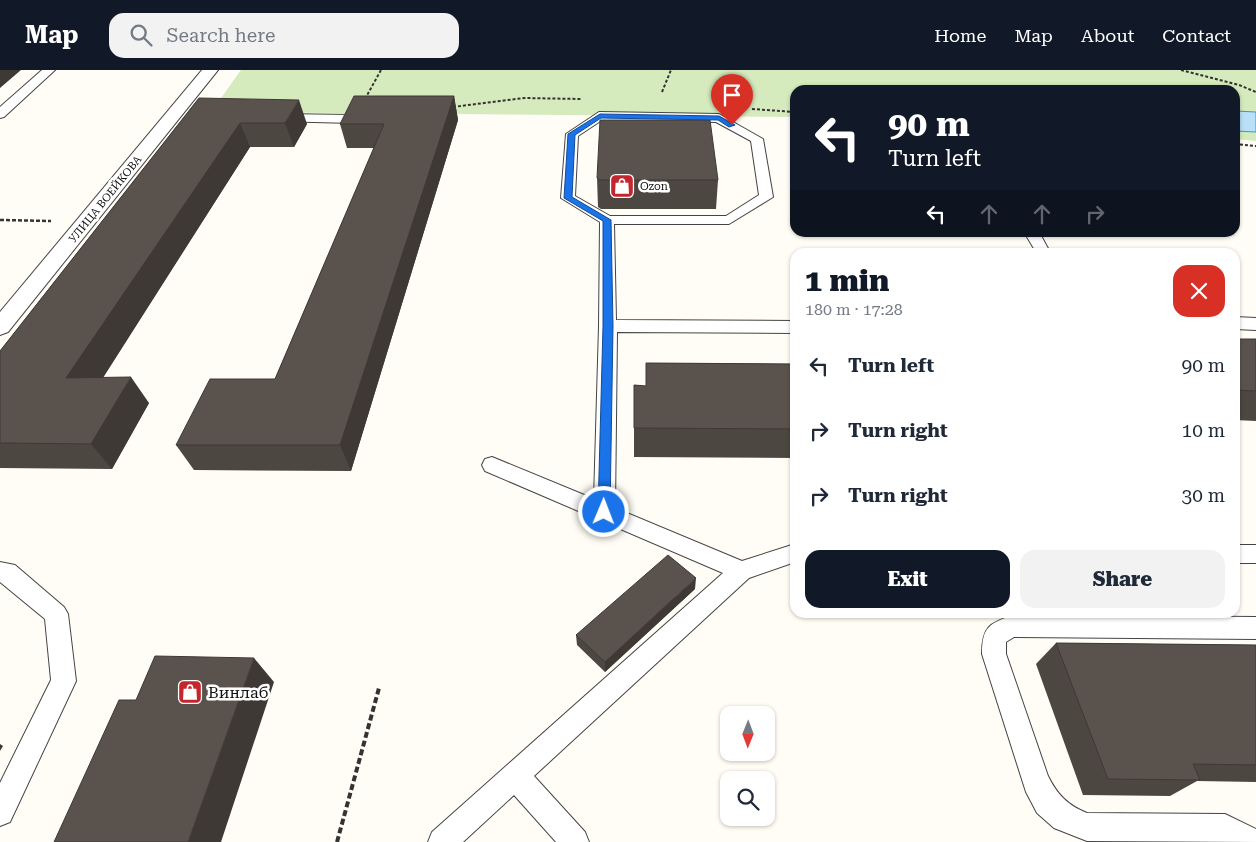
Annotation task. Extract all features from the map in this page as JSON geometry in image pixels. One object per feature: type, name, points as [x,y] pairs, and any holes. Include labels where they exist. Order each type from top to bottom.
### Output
[{"type":"street","name":"УЛИЦА ВОЕЙКОВА","points":[[0,327],[181,117],[210,70]]},
{"type":"lane","points":[[0,114],[49,70]]},
{"type":"lane","points":[[600,116],[719,118],[757,139],[766,197],[729,220],[607,220],[568,198],[572,134],[600,116]]},
{"type":"lane","points":[[267,118],[354,119]]},
{"type":"lane","points":[[604,512],[608,326],[607,220]]},
{"type":"lane","points":[[1034,237],[1041,248]]},
{"type":"lane","points":[[1240,323],[1256,324]]},
{"type":"lane","points":[[608,326],[790,327]]},
{"type":"lane","points":[[492,465],[740,571]]},
{"type":"lane","points":[[1240,554],[1256,554]]},
{"type":"lane","points":[[442,842],[740,571],[790,555]]},
{"type":"lane","points":[[0,572],[7,572],[56,614],[64,681],[0,812]]},
{"type":"lane","points":[[1252,842],[1226,828],[1087,827],[1064,818],[1047,803],[1036,782],[994,654],[994,638],[1001,630],[1014,626],[1256,628]]},
{"type":"lane","points":[[515,775],[575,842]]},
{"type":"path","points":[[354,119],[381,70]]},
{"type":"path","points":[[1181,70],[1239,85]]},
{"type":"path","points":[[1240,85],[1256,92]]},
{"type":"path","points":[[1240,144],[1256,146]]},
{"type":"path","points":[[0,220],[54,221]]},
{"type":"path","points":[[337,842],[379,688]]},
{"type":"green space","points":[[241,70],[1256,70],[1256,141],[1240,139],[1240,85],[790,85],[790,117],[211,112]]},
{"type":"water","points":[[1240,111],[1256,112],[1256,132],[1240,131]]},
{"type":"building","points":[[354,96],[454,96],[340,445],[176,445],[210,379],[275,379],[384,124],[340,124]]},
{"type":"building","points":[[199,98],[299,100],[285,123],[240,123],[66,378],[131,377],[91,444],[0,443],[0,351]]},
{"type":"building","points":[[600,120],[710,120],[718,180],[600,180],[597,178]]},
{"type":"building","points":[[1240,339],[1256,339],[1256,391],[1240,390]]},
{"type":"building","points":[[646,363],[790,364],[790,429],[634,428],[634,385],[646,386]]},
{"type":"building","points":[[668,555],[696,578],[605,662],[576,635]]},
{"type":"building","points":[[1056,643],[1256,645],[1256,765],[1193,764],[1200,780],[1108,779]]},
{"type":"building","points":[[155,656],[254,658],[188,842],[54,842],[119,700],[136,700]]},
{"type":"place","name":"Ozon","points":[[622,186]]},
{"type":"place","name":"Винлаб","points":[[190,692]]},
{"type":"route","points":[[604,512],[608,326],[607,220],[568,198],[572,134],[600,116],[719,118],[732,125]]}]
